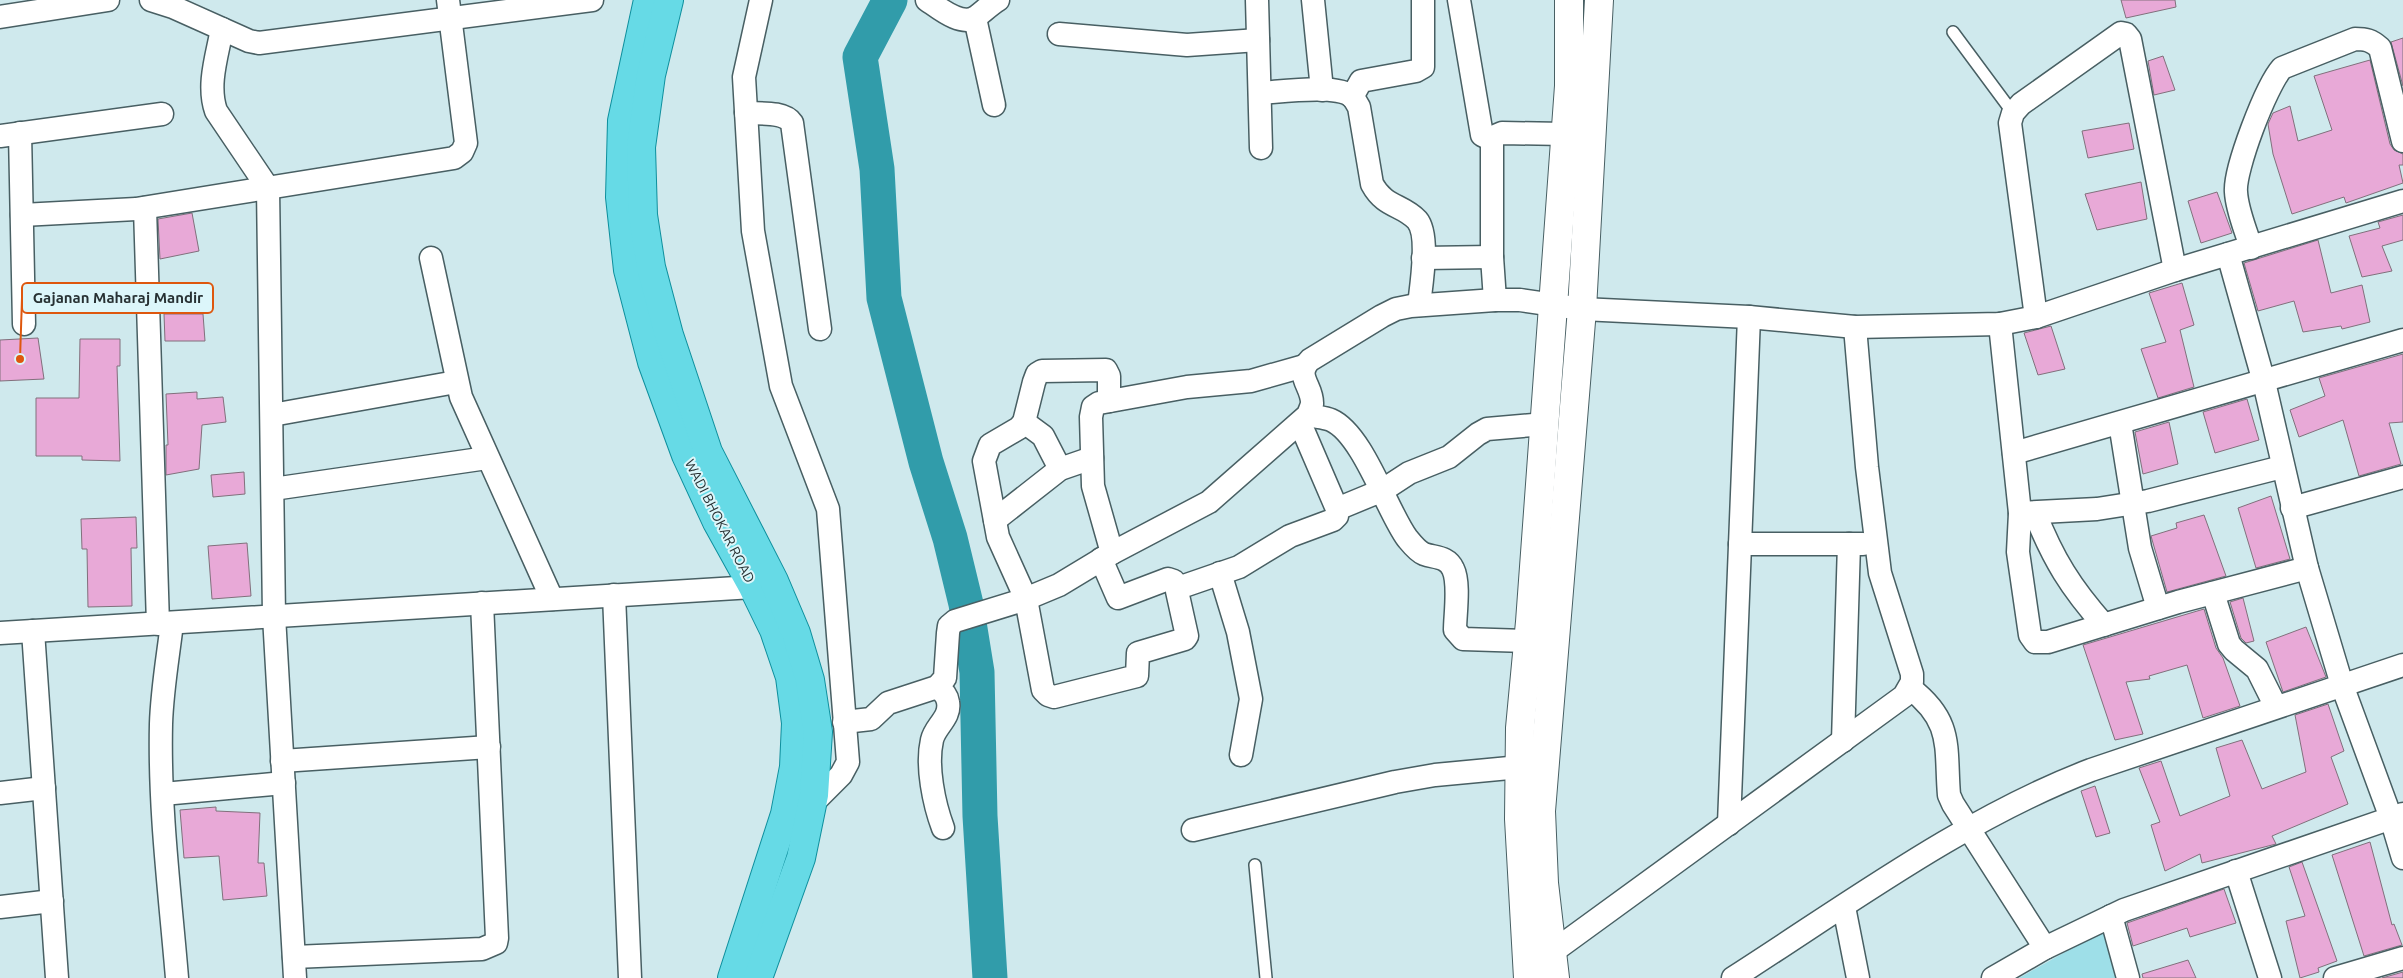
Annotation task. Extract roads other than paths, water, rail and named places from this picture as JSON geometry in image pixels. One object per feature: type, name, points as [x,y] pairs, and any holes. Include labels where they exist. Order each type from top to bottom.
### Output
[{"type":"main road","name":"WADI BHOKAR ROAD","points":[[648,0],[622,121],[620,197],[628,270],[652,362],[686,455],[717,522],[764,584],[796,633],[810,680],[818,732],[812,804],[801,858],[758,978]]},
{"type":"main road","name":"WADI BHOKAR ROAD","points":[[669,0],[653,66],[641,147],[643,215],[651,267],[669,335],[708,452],[764,584],[774,630],[790,677],[796,723],[794,767],[784,814],[732,978]]},
{"type":"street","points":[[0,17],[108,0]]},
{"type":"street","points":[[155,0],[249,41],[259,43],[449,9],[592,0]]},
{"type":"street","points":[[761,0],[744,77],[753,231],[779,379],[828,509],[848,762],[846,769],[812,804]]},
{"type":"street","points":[[927,0],[954,18],[975,18],[998,0]]},
{"type":"street","points":[[1257,0],[1261,148]]},
{"type":"street","points":[[1313,0],[1322,90]]},
{"type":"street","points":[[1352,97],[1361,80],[1416,71],[1423,67],[1423,0]]},
{"type":"street","points":[[1459,0],[1482,135],[1492,140]]},
{"type":"street","points":[[1540,968],[1519,820],[1520,728],[1566,134],[1569,0]]},
{"type":"street","points":[[1540,968],[1544,883],[1541,811],[1582,309],[1599,0]]},
{"type":"street","points":[[22,215],[145,208],[454,158],[462,152],[466,144],[449,9]]},
{"type":"street","points":[[975,18],[994,105]]},
{"type":"street","points":[[222,29],[212,82],[213,101],[216,111],[268,188],[274,616],[294,968],[482,948],[496,943],[482,604]]},
{"type":"street","points":[[2036,317],[2010,123],[2013,113],[2022,104],[2121,32],[2126,34],[2130,40],[2175,270]]},
{"type":"street","points":[[1059,34],[1187,45],[1258,40]]},
{"type":"street","points":[[2250,248],[2236,194],[2236,177],[2267,94],[2276,75],[2282,68],[2355,39],[2366,38],[2380,48],[2403,141]]},
{"type":"street","points":[[1569,47],[1597,48]]},
{"type":"street","points":[[1260,93],[1322,90],[1344,92],[1352,97],[1359,107],[1372,184],[1377,194],[1416,220],[1423,234],[1419,305]]},
{"type":"street","points":[[746,113],[783,116],[789,118],[792,123],[820,329]]},
{"type":"street","points":[[24,324],[22,215],[10,134],[162,114]]},
{"type":"street","points":[[1495,300],[1492,257],[1492,140],[1495,136],[1502,133],[1566,134]]},
{"type":"street","points":[[1109,401],[1109,376],[1106,370],[1042,371],[1037,374],[1034,382],[1024,422],[1013,432],[990,445],[986,452],[984,462],[1000,542],[1025,599],[1043,690],[1048,696],[1054,697],[1137,676],[1138,653],[1185,639],[1188,633],[1177,591],[1178,588],[1174,581],[1168,579],[1118,598],[1106,556],[1094,486],[1090,417],[1092,407],[1109,401],[1187,387],[1251,381],[1304,366],[1310,360],[1382,316],[1396,309],[1419,305],[1520,300],[1582,309],[1749,317],[1855,327],[2000,324],[2036,317],[2175,270],[2403,202]]},
{"type":"street","points":[[145,208],[165,623],[161,726],[163,794],[176,978]]},
{"type":"street","points":[[2228,254],[2264,382],[2306,568],[2342,684],[2397,816],[2403,858]]},
{"type":"street","points":[[1423,258],[1492,257]]},
{"type":"street","points":[[431,258],[456,382],[465,409],[552,599]]},
{"type":"street","points":[[1729,824],[1749,317]]},
{"type":"street","points":[[2000,324],[2014,454],[2028,513],[2076,594],[2104,625]]},
{"type":"street","points":[[1540,968],[1729,824],[1904,696],[1910,688],[1912,674],[1880,573],[1855,327]]},
{"type":"street","points":[[2014,454],[2403,340]]},
{"type":"street","points":[[844,722],[872,719],[888,703],[938,687],[945,678],[949,626],[955,621],[1025,599],[1059,585],[1106,556],[1209,502],[1304,419],[1312,404],[1303,373],[1304,366]]},
{"type":"street","points":[[272,415],[456,382]]},
{"type":"street","points":[[1304,419],[1330,420],[1341,427],[1383,490],[1406,536],[1414,547],[1424,554],[1447,561],[1454,570],[1456,581],[1455,630],[1458,636],[1463,639],[1528,641]]},
{"type":"street","points":[[1178,588],[1252,560],[1290,536],[1333,520],[1337,516],[1337,509],[1304,419]]},
{"type":"street","points":[[1024,422],[1043,436],[1060,470]]},
{"type":"street","points":[[2120,423],[2142,557],[2158,608]]},
{"type":"street","points":[[1337,509],[1383,490],[1409,473],[1449,457],[1487,429],[1545,424]]},
{"type":"street","points":[[272,489],[487,458]]},
{"type":"street","points":[[995,520],[1060,470],[1092,458]]},
{"type":"street","points":[[2028,513],[2097,508],[2148,501],[2282,466]]},
{"type":"street","points":[[2292,508],[2403,477]]},
{"type":"street","points":[[2028,513],[2018,552],[2030,635],[2035,642],[2048,642],[2158,608],[2306,568]]},
{"type":"street","points":[[1740,544],[1876,544]]},
{"type":"street","points":[[1843,741],[1849,544]]},
{"type":"street","points":[[1220,573],[1238,632],[1251,699],[1241,755]]},
{"type":"street","points":[[0,634],[482,604],[764,584]]},
{"type":"street","points":[[2213,593],[2230,644],[2234,650],[2257,669],[2276,707]]},
{"type":"street","points":[[614,595],[630,978]]},
{"type":"street","points":[[33,631],[57,978]]},
{"type":"street","points":[[1733,978],[1969,830],[2046,787],[2342,684],[2403,665]]},
{"type":"street","points":[[938,687],[946,694],[948,701],[948,711],[934,733],[931,749],[935,808],[943,828]]},
{"type":"street","points":[[1910,688],[1924,699],[1939,719],[1945,733],[1948,748],[1949,795],[1969,830],[2045,948]]},
{"type":"street","points":[[282,761],[489,747]]},
{"type":"street","points":[[1193,830],[1395,782],[1435,775],[1520,767]]},
{"type":"street","points":[[163,794],[284,783]]},
{"type":"street","points":[[0,793],[44,788]]},
{"type":"street","points":[[1993,978],[2045,948],[2110,916],[2159,897],[2397,816]]},
{"type":"street","points":[[2236,871],[2270,978]]},
{"type":"street","points":[[0,906],[52,901]]},
{"type":"street","points":[[1844,907],[1858,978]]},
{"type":"street","points":[[2110,916],[2128,978]]},
{"type":"street","points":[[2335,978],[2403,958]]},
{"type":"lane","points":[[1953,32],[2013,113]]},
{"type":"lane","points":[[1255,865],[1266,978]]},
{"type":"waterway","points":[[890,0],[860,57],[877,169],[884,298],[926,462],[950,538],[966,604],[977,672],[980,816],[990,978]]},
{"type":"place","name":"Gajanan Maharaj Mandir","points":[[20,359]]}]
